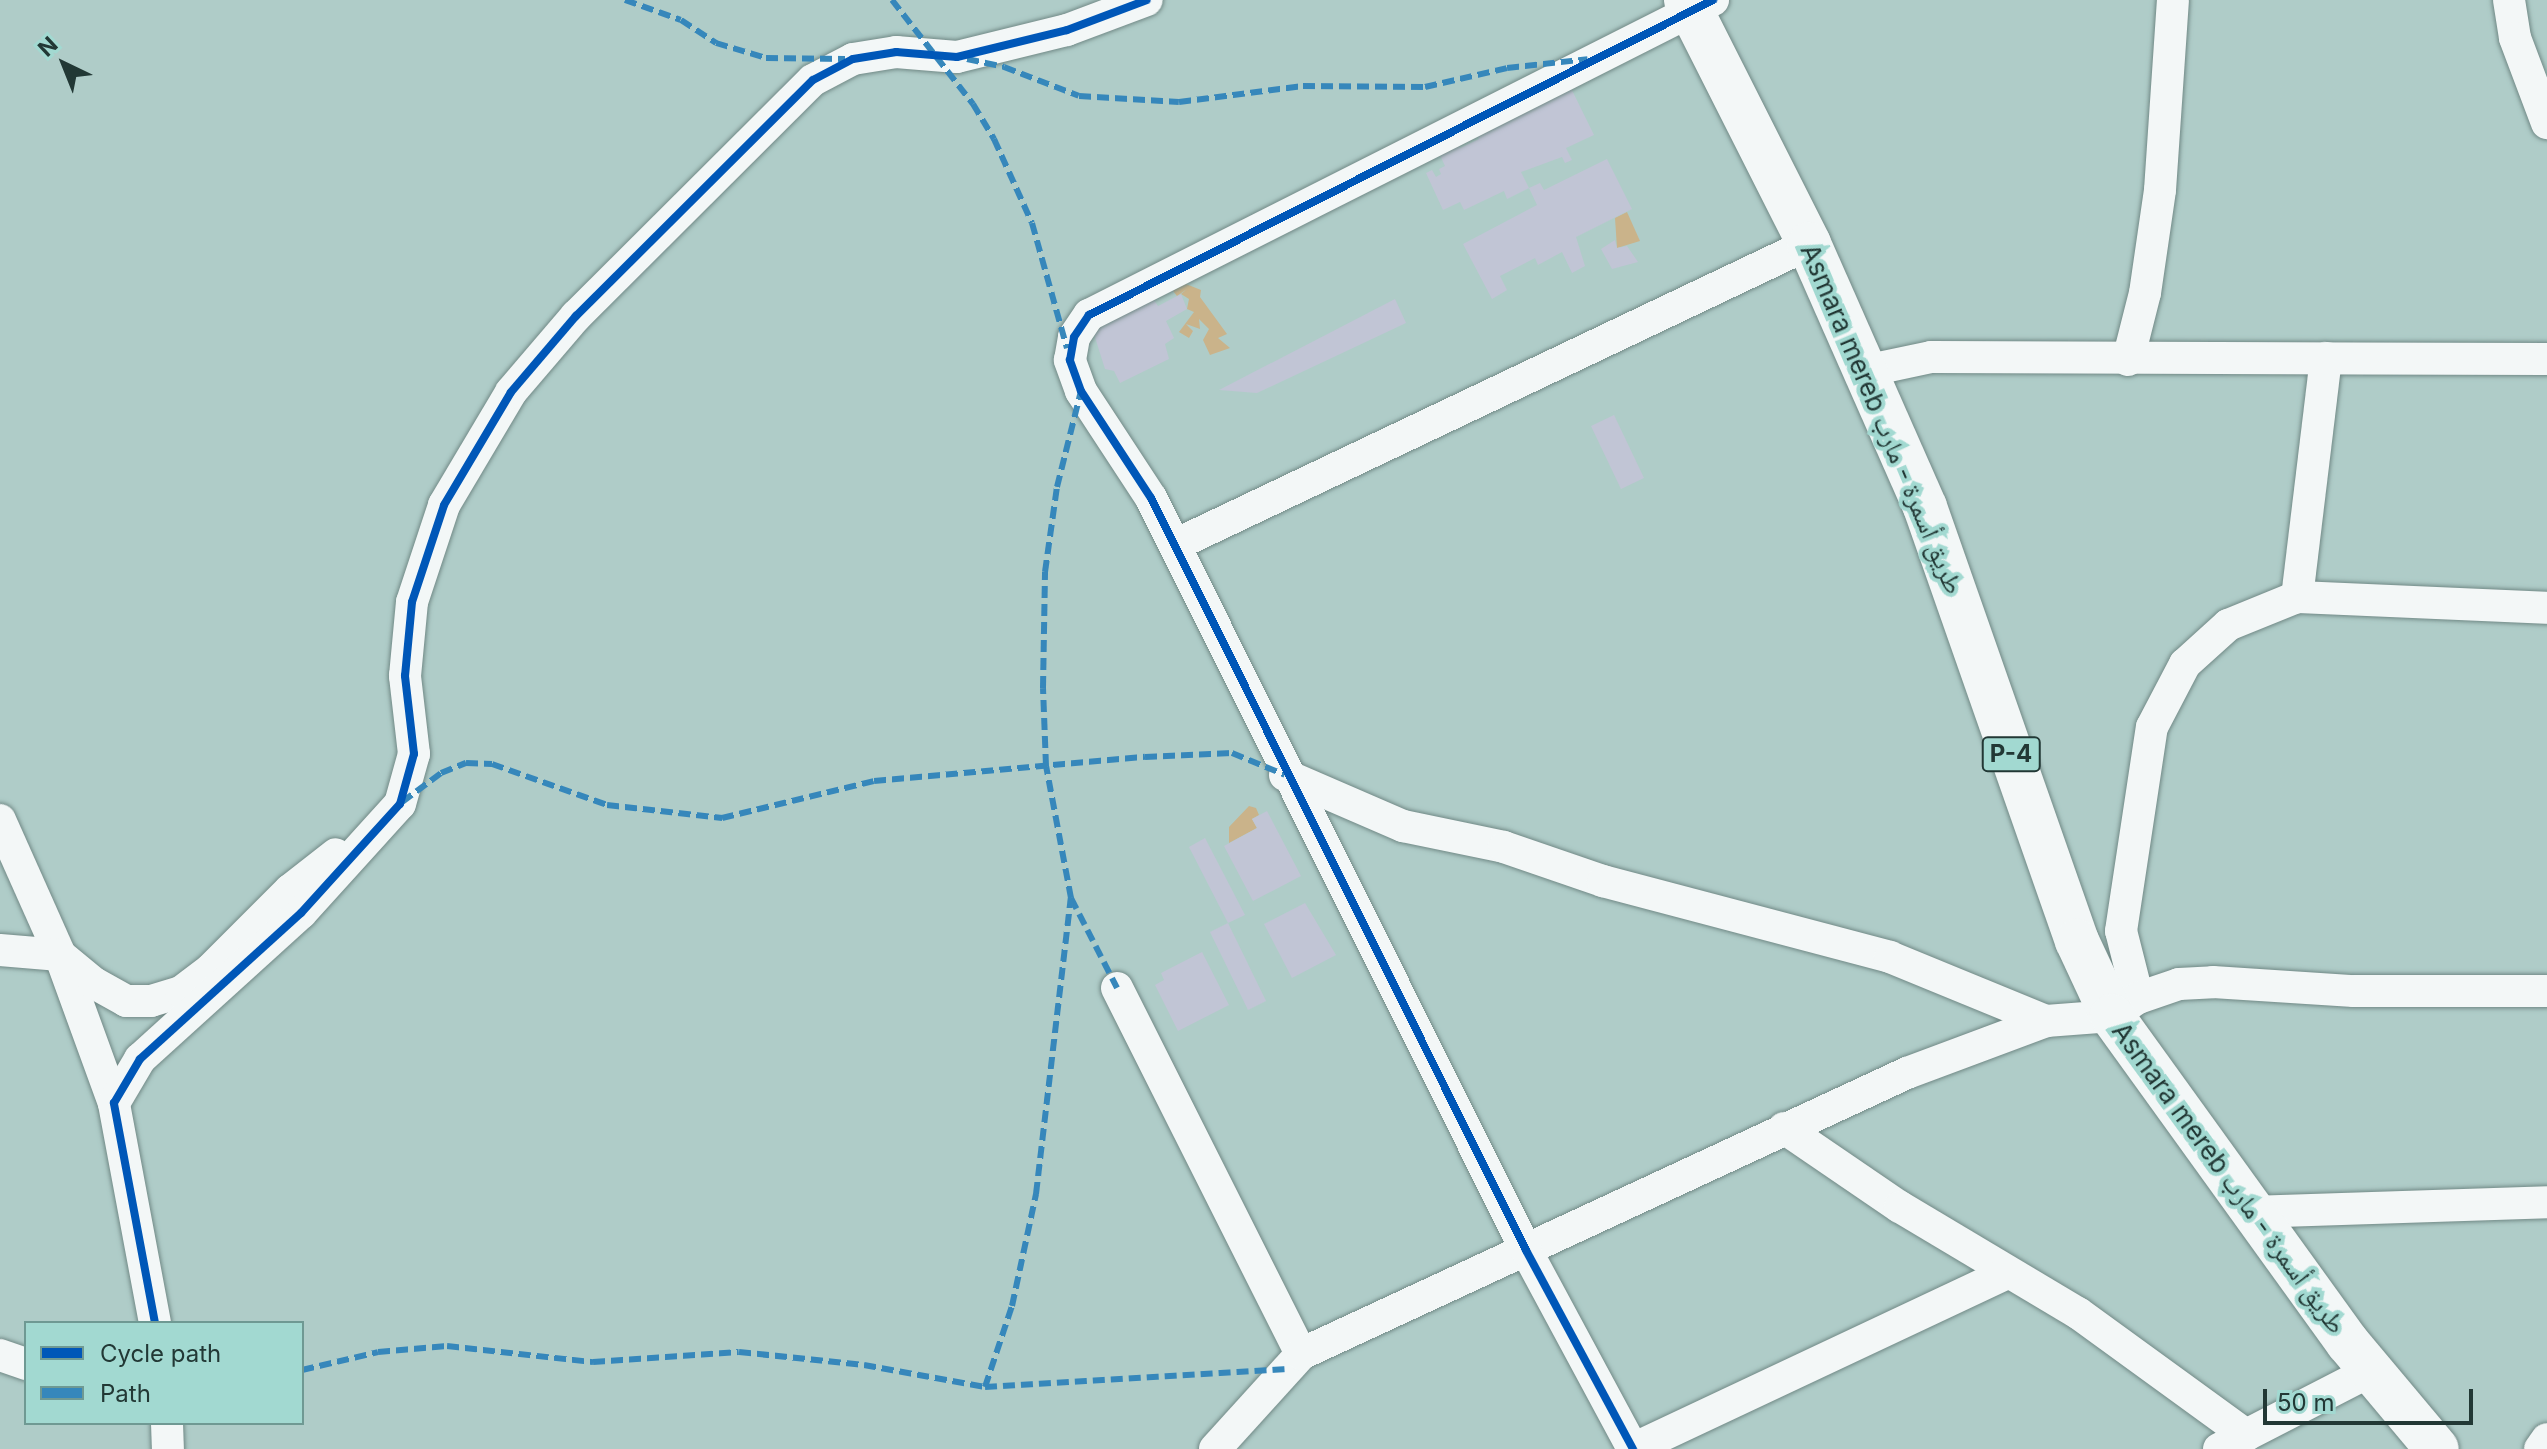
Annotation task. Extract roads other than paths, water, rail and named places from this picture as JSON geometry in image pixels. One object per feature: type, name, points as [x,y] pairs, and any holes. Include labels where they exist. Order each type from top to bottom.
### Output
[{"type":"highway","name":"Asmara mereb طريق أسمرة - مارب","points":[[1697,4],[1809,244],[1925,507],[2077,941],[2125,1007],[2251,1212],[2371,1371],[2437,1449]]},
{"type":"street","points":[[114,1103],[140,1059],[301,913],[400,804],[414,754],[405,676],[412,602],[444,505],[511,392],[576,316],[813,80],[853,59],[896,52],[957,57],[1067,30],[1147,0]]},
{"type":"street","points":[[2128,360],[2145,293],[2160,190],[2173,0]]},
{"type":"street","points":[[2509,0],[2515,38],[2547,123]]},
{"type":"street","points":[[1697,4],[1089,315],[1074,337],[1073,370],[1175,545],[1285,775],[1526,1250],[1633,1449],[2007,1273]]},
{"type":"street","points":[[1175,545],[1471,409],[1809,244]]},
{"type":"street","points":[[1865,371],[1931,357],[2547,359]]},
{"type":"street","points":[[2297,597],[2326,358]]},
{"type":"street","points":[[2125,1007],[2121,931],[2152,727],[2185,664],[2228,625],[2297,597],[2547,608]]},
{"type":"street","points":[[1285,775],[1403,826],[1504,847],[1603,881],[1890,957],[2046,1021]]},
{"type":"street","points":[[0,950],[60,955],[94,983],[126,1001],[151,1001],[181,992],[211,969],[290,890],[400,804]]},
{"type":"street","points":[[0,820],[60,955],[114,1103],[155,1321]]},
{"type":"street","points":[[1215,1449],[1301,1354],[1907,1073],[2046,1021],[2125,1007],[2179,984],[2213,982],[2354,991],[2547,991]]},
{"type":"street","points":[[1117,988],[1301,1354]]},
{"type":"street","points":[[1784,1128],[2007,1273],[2156,1365],[2232,1442],[2371,1371]]},
{"type":"street","points":[[2251,1212],[2547,1202]]},
{"type":"street","points":[[0,1355],[24,1363]]},
{"type":"street","points":[[167,1425],[168,1449]]},
{"type":"street","points":[[2540,1449],[2547,1439]]}]
